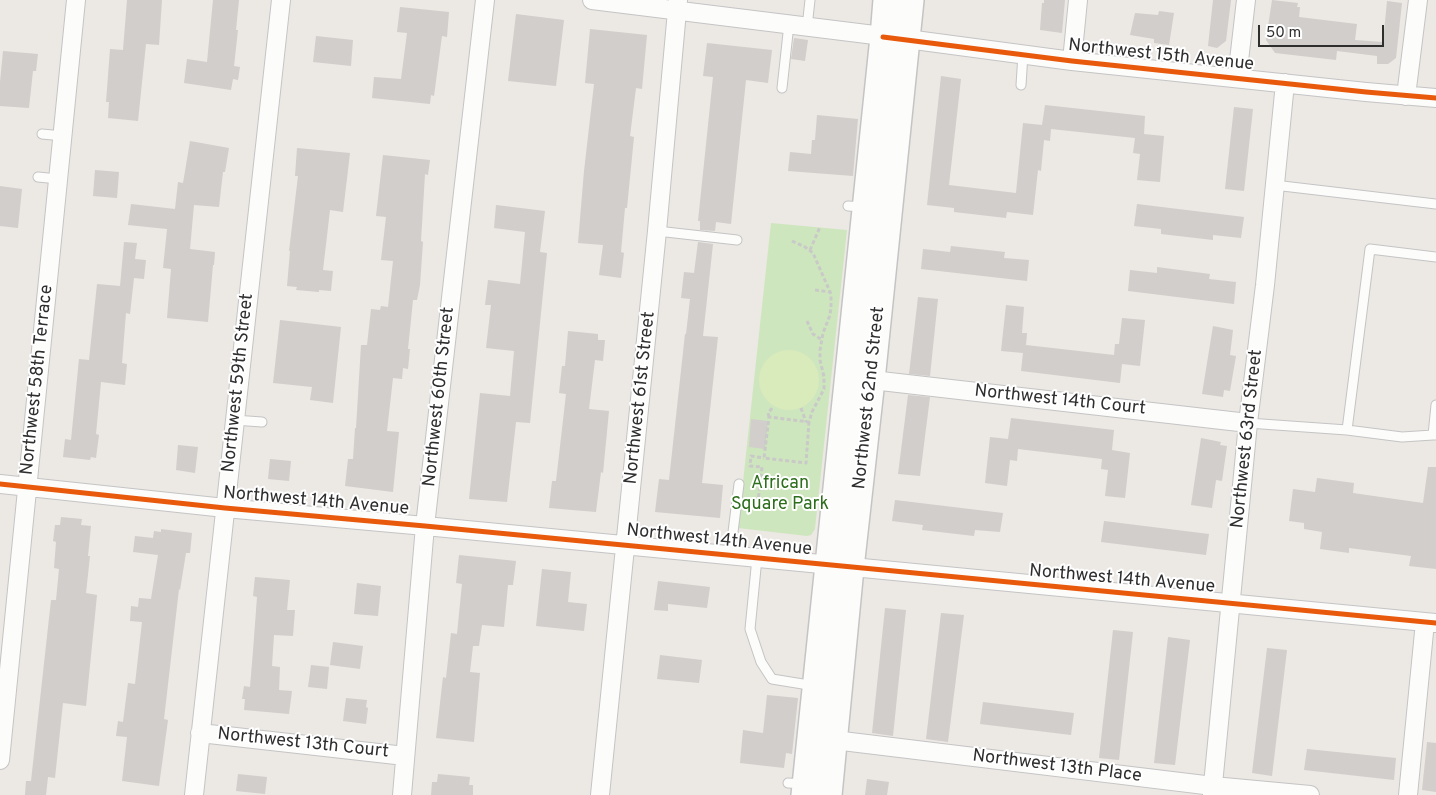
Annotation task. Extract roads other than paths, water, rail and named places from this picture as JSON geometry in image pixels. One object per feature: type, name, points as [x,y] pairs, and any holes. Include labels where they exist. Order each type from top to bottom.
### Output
[{"type":"main road","name":"Northwest 62nd Street","points":[[799,787],[816,686],[840,567],[872,380],[895,38],[886,0]]},
{"type":"main road","name":"Northwest 62nd Street","points":[[829,795],[834,740],[857,207],[895,38],[911,0]]},
{"type":"street","name":"Northwest 58th Terrace","points":[[0,760],[76,0]]},
{"type":"street","name":"Northwest 59th Street","points":[[194,795],[281,0]]},
{"type":"street","name":"Northwest 60th Street","points":[[402,795],[425,526],[485,0]]},
{"type":"street","name":"Northwest 15th Avenue","points":[[592,0],[678,5],[807,27],[1072,61],[1436,98]]},
{"type":"street","points":[[1072,61],[1078,0]]},
{"type":"street","points":[[1237,78],[1246,0]]},
{"type":"street","points":[[1406,96],[1418,0]]},
{"type":"street","name":"Northwest 61st Street","points":[[600,795],[678,5]]},
{"type":"street","name":"Northwest 63rd Street","points":[[1212,791],[1248,423],[1265,285],[1285,83]]},
{"type":"street","name":"Northwest 14th Court","points":[[872,380],[1248,423]]},
{"type":"street","name":"Northwest 14th Avenue","points":[[0,484],[225,508],[1430,623]]},
{"type":"street","points":[[1408,795],[1430,623]]},
{"type":"street","name":"Northwest 13th Court","points":[[200,733],[405,756]]},
{"type":"street","name":"Northwest 13th Place","points":[[834,740],[1212,791],[1310,795]]},
{"type":"lane","points":[[807,27],[810,0]]},
{"type":"lane","points":[[782,88],[788,24]]},
{"type":"lane","points":[[1021,85],[1024,54]]},
{"type":"lane","points":[[42,134],[62,136]]},
{"type":"lane","points":[[38,177],[58,179]]},
{"type":"lane","points":[[1274,185],[1436,204]]},
{"type":"lane","points":[[657,232],[737,240]]},
{"type":"lane","points":[[1347,430],[1370,248],[1436,257]]},
{"type":"lane","points":[[1248,423],[1347,430],[1402,437],[1435,435],[1436,405]]},
{"type":"lane","points":[[234,420],[262,422]]},
{"type":"lane","points":[[730,556],[739,484]]},
{"type":"lane","points":[[757,558],[750,629],[761,662],[772,679],[816,686]]},
{"type":"park label","name":"African Square Park","points":[[780,494]]}]
